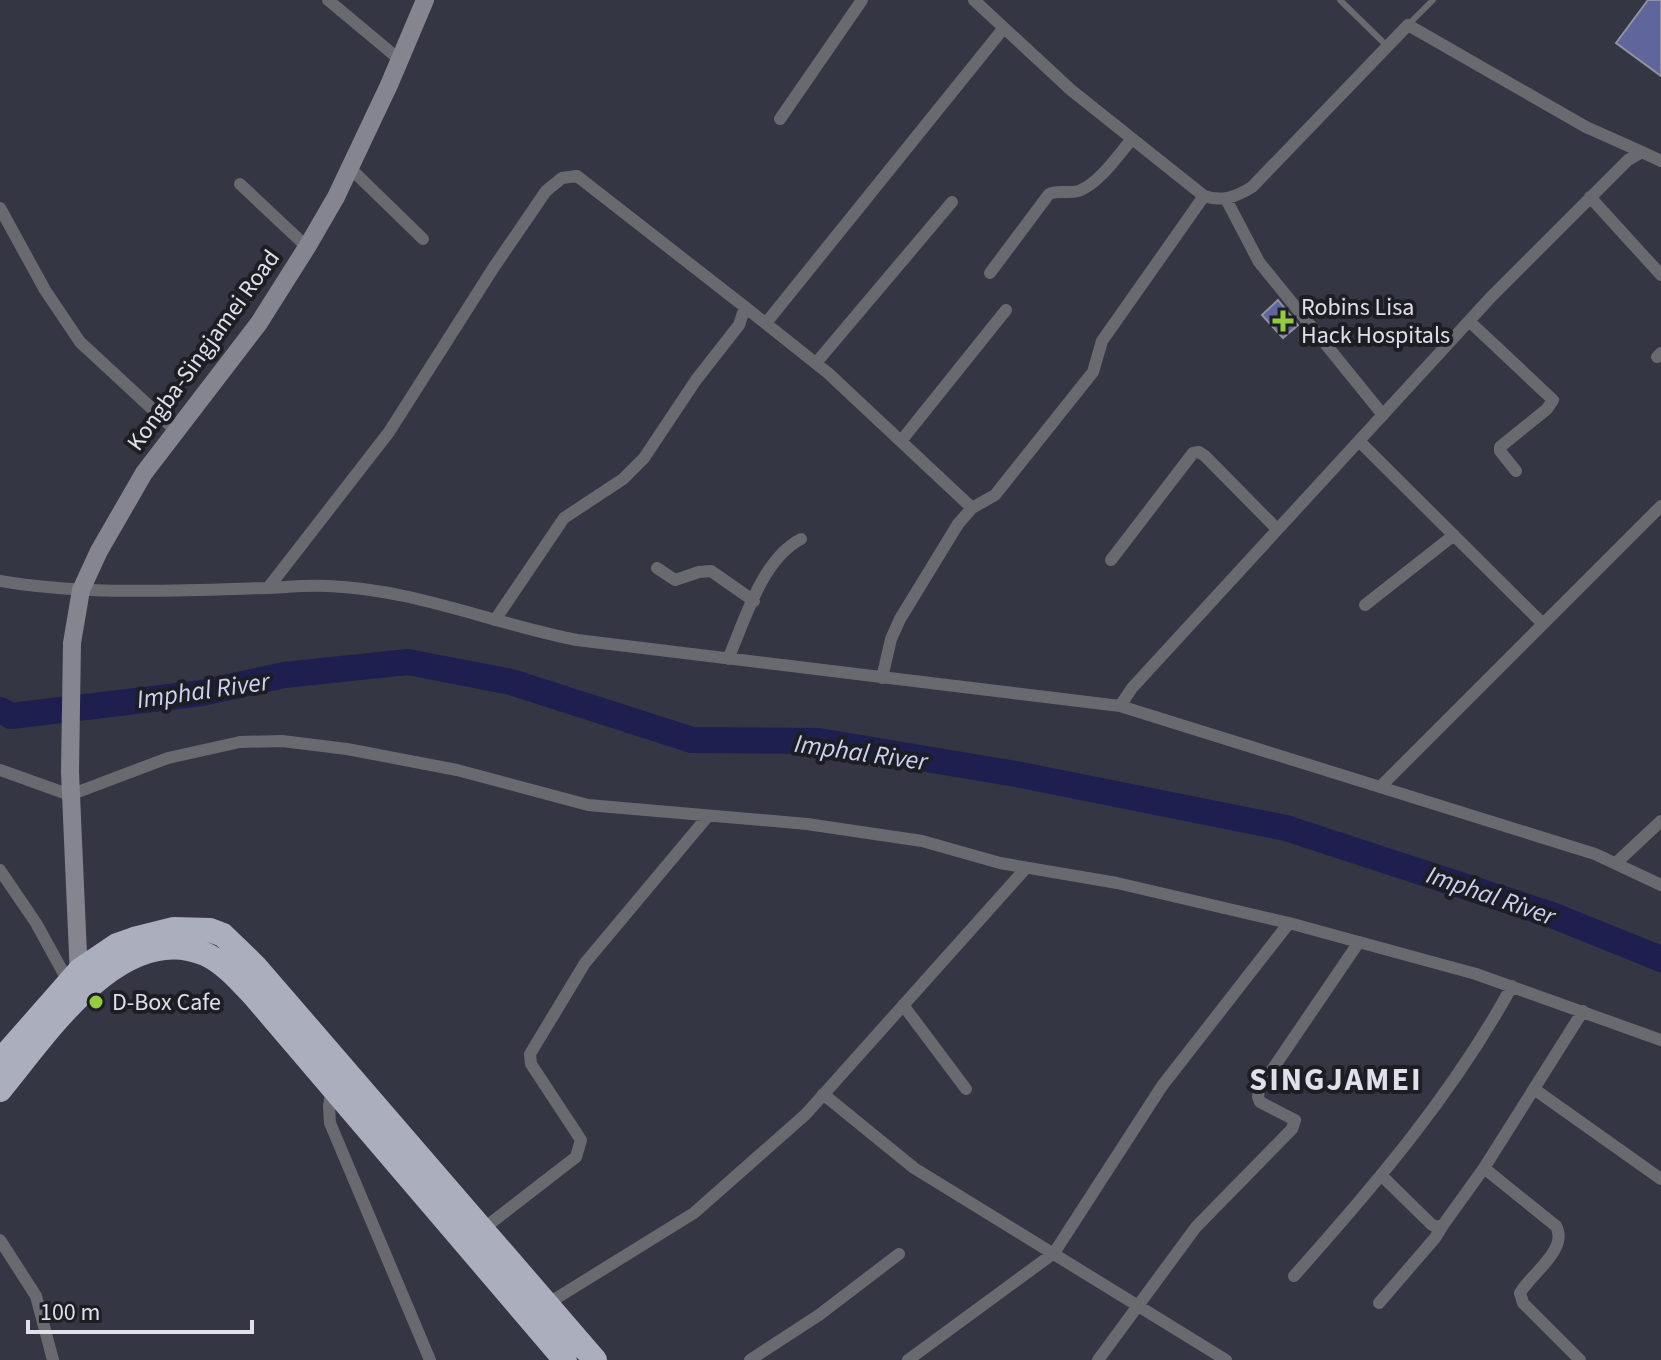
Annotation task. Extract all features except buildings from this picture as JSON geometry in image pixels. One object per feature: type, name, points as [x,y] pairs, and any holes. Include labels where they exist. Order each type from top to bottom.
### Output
[{"type":"highway","points":[[0,1061],[108,950],[134,939],[174,929],[210,930],[223,935],[237,947],[336,1078],[565,1360]]},
{"type":"highway","points":[[0,1090],[75,984]]},
{"type":"highway","points":[[336,1078],[483,1229],[595,1360]]},
{"type":"street","points":[[328,0],[400,60]]},
{"type":"street","name":"Kongba-Singjamei Road","points":[[75,984],[70,772],[72,643],[81,590],[99,551],[144,473],[259,323],[307,247],[349,167],[425,0]]},
{"type":"street","points":[[780,119],[862,0]]},
{"type":"street","points":[[974,0],[1071,90],[1204,196],[1226,199],[1239,195],[1262,178],[1408,25],[1586,127],[1661,161]]},
{"type":"street","points":[[766,323],[1003,29]]},
{"type":"street","points":[[990,273],[1049,194],[1053,191],[1078,192],[1088,186],[1132,139]]},
{"type":"street","points":[[1120,706],[1132,688],[1469,321],[1590,197],[1628,160],[1642,152]]},
{"type":"street","points":[[349,167],[423,239]]},
{"type":"street","points":[[268,588],[389,432],[546,191],[569,175],[583,180],[816,363],[972,508]]},
{"type":"street","points":[[240,184],[307,247]]},
{"type":"street","points":[[882,678],[891,639],[900,619],[958,524],[972,508],[995,495],[1093,372],[1102,341],[1204,196]]},
{"type":"street","points":[[1590,197],[1661,275]]},
{"type":"street","points":[[1226,199],[1259,262],[1383,415]]},
{"type":"street","points":[[816,363],[952,202]]},
{"type":"street","points":[[0,208],[45,290],[80,342],[175,430]]},
{"type":"street","points":[[495,620],[564,518],[623,479],[644,458],[696,380],[739,325],[745,307]]},
{"type":"street","points":[[901,441],[1006,310]]},
{"type":"street","points":[[1469,321],[1553,400],[1547,409],[1500,447],[1516,471]]},
{"type":"street","points":[[1359,441],[1543,624]]},
{"type":"street","points":[[1111,560],[1193,453],[1199,452],[1205,456],[1277,529]]},
{"type":"street","points":[[1380,787],[1661,506]]},
{"type":"street","points":[[1365,605],[1454,535]]},
{"type":"street","points":[[728,659],[776,556],[801,539]]},
{"type":"street","points":[[657,568],[675,580],[711,571],[754,601]]},
{"type":"street","points":[[0,581],[81,590],[328,586],[373,590],[414,597],[577,640],[1120,706],[1616,863],[1661,885]]},
{"type":"street","points":[[0,770],[70,795],[179,755],[240,742],[282,741],[347,749],[457,770],[588,805],[807,824],[922,841],[1000,863],[1117,883],[1289,923],[1512,986],[1661,1040]]},
{"type":"street","points":[[483,1229],[576,1157],[581,1140],[531,1064],[530,1054],[585,963],[708,816]]},
{"type":"street","points":[[1616,863],[1661,821]]},
{"type":"street","points":[[547,1304],[636,1247],[677,1225],[710,1201],[806,1114],[1026,868]]},
{"type":"street","points":[[0,870],[75,984]]},
{"type":"street","points":[[908,1360],[1054,1253],[1162,1086],[1289,923]]},
{"type":"street","points":[[1098,1360],[1196,1227],[1295,1124],[1291,1117],[1260,1102],[1259,1089],[1359,942]]},
{"type":"street","points":[[1294,1276],[1382,1176],[1440,1101],[1482,1040],[1512,986]]},
{"type":"street","points":[[903,1005],[966,1089]]},
{"type":"street","points":[[1379,1303],[1435,1238],[1484,1168],[1583,1011]]},
{"type":"street","points":[[336,1078],[330,1123],[430,1360]]},
{"type":"street","points":[[1534,1089],[1661,1179]]},
{"type":"street","points":[[823,1094],[914,1168],[1226,1360]]},
{"type":"street","points":[[1484,1168],[1556,1226],[1559,1232],[1557,1246],[1520,1293],[1523,1303],[1580,1360]]},
{"type":"street","points":[[1382,1176],[1431,1224],[1436,1227],[1443,1225]]},
{"type":"street","points":[[0,1240],[36,1296],[53,1360]]},
{"type":"street","points":[[750,1360],[819,1315],[899,1254]]},
{"type":"lane","points":[[1340,0],[1387,46]]},
{"type":"lane","points":[[1408,25],[1433,0]]},
{"type":"waterway","name":"Imphal River","points":[[0,710],[11,716],[202,693],[284,675],[408,662],[511,682],[692,740],[819,741],[1016,774],[1286,828],[1552,915],[1661,959]]},
{"type":"place","name":"Robins Lisa Hack Hospitals","points":[[1283,321]]},
{"type":"place","name":"D-Box Cafe","points":[[96,1002]]},
{"type":"district","name":"SINGJAMEI","points":[[1336,1079]]}]
